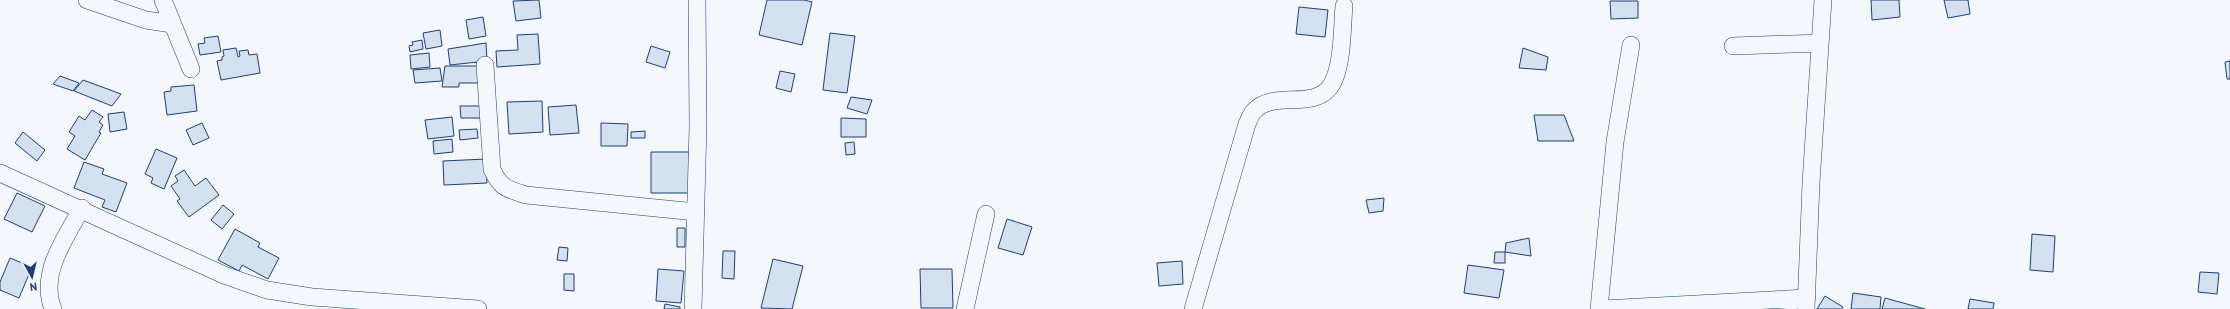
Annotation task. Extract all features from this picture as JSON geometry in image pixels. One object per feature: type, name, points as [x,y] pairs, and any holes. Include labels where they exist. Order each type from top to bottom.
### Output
[{"type":"street","points":[[87,0],[146,20],[172,24]]},
{"type":"street","points":[[162,0],[191,69]]},
{"type":"street","points":[[694,309],[697,0]]},
{"type":"street","points":[[1603,309],[1807,303],[1811,183],[1824,0]]},
{"type":"street","points":[[1193,309],[1247,124],[1254,111],[1262,105],[1275,101],[1309,99],[1322,94],[1332,85],[1337,72],[1344,6]]},
{"type":"street","points":[[1733,46],[1820,43]]},
{"type":"street","points":[[1599,309],[1615,142],[1631,45]]},
{"type":"street","points":[[485,65],[492,169],[497,181],[505,188],[526,195],[696,212]]},
{"type":"street","points":[[0,173],[82,208],[224,275],[267,290],[312,297],[478,309]]},
{"type":"street","points":[[53,309],[48,285],[54,262],[82,208]]},
{"type":"street","points":[[965,309],[986,214]]},
{"type":"building","points":[[539,0],[541,18],[516,21],[513,1]]},
{"type":"building","points":[[767,0],[804,0],[812,2],[802,45],[759,35]]},
{"type":"building","points":[[1871,0],[1899,0],[1900,17],[1872,20]]},
{"type":"building","points":[[1944,0],[1968,0],[1970,14],[1948,18]]},
{"type":"building","points":[[1610,1],[1638,1],[1638,18],[1611,19]]},
{"type":"building","points":[[1299,7],[1328,10],[1325,37],[1296,34]]},
{"type":"building","points":[[483,17],[486,36],[469,39],[466,20]]},
{"type":"building","points":[[440,30],[442,46],[426,49],[423,33]]},
{"type":"building","points":[[830,33],[855,36],[847,93],[823,90]]},
{"type":"building","points":[[538,34],[540,64],[497,67],[496,51],[518,50],[517,35]]},
{"type":"building","points":[[218,36],[221,52],[200,55],[198,44],[205,43],[204,38]]},
{"type":"building","points":[[422,40],[423,49],[410,52],[409,46],[413,45],[412,42]]},
{"type":"building","points":[[486,43],[487,61],[450,65],[448,49]]},
{"type":"building","points":[[651,46],[670,52],[665,68],[646,62]]},
{"type":"building","points":[[236,48],[238,57],[240,56],[239,51],[248,50],[249,55],[257,54],[260,73],[221,80],[217,61],[222,60],[222,57],[224,56],[223,50]]},
{"type":"building","points":[[1523,48],[1548,57],[1546,70],[1519,68]]},
{"type":"building","points":[[429,53],[430,67],[411,69],[410,55]]},
{"type":"building","points":[[2230,61],[2230,79],[2227,79],[2225,62]]},
{"type":"building","points":[[445,66],[478,66],[478,83],[459,83],[459,87],[442,87]]},
{"type":"building","points":[[440,68],[442,81],[415,83],[413,70]]},
{"type":"building","points":[[780,71],[795,74],[791,92],[776,88]]},
{"type":"building","points":[[60,76],[79,83],[73,91],[53,84]]},
{"type":"building","points":[[83,80],[121,94],[112,106],[74,91]]},
{"type":"building","points":[[194,85],[197,111],[167,115],[164,92],[171,91],[171,87]]},
{"type":"building","points":[[851,97],[872,100],[867,114],[847,108]]},
{"type":"building","points":[[542,101],[543,132],[509,134],[507,102]]},
{"type":"building","points":[[576,105],[579,133],[550,135],[548,107]]},
{"type":"building","points":[[460,106],[480,106],[481,118],[461,118]]},
{"type":"building","points":[[92,110],[103,117],[99,122],[103,125],[99,132],[101,133],[85,160],[67,149],[75,136],[69,132],[79,116],[85,120]]},
{"type":"building","points":[[124,112],[127,129],[110,132],[108,114]]},
{"type":"building","points":[[1534,115],[1564,115],[1574,141],[1538,141]]},
{"type":"building","points":[[452,117],[454,136],[428,139],[425,120]]},
{"type":"building","points":[[841,118],[866,119],[866,137],[841,137]]},
{"type":"building","points":[[202,123],[209,138],[193,145],[186,130]]},
{"type":"building","points":[[601,123],[628,124],[627,146],[601,146]]},
{"type":"building","points":[[477,129],[478,138],[460,140],[459,130]]},
{"type":"building","points":[[645,131],[645,138],[631,138],[631,132]]},
{"type":"building","points":[[23,132],[45,150],[37,161],[15,143]]},
{"type":"building","points":[[452,139],[453,152],[434,154],[433,141]]},
{"type":"building","points":[[854,142],[855,154],[846,155],[845,143]]},
{"type":"building","points":[[156,149],[177,158],[164,189],[151,183],[153,178],[145,174]]},
{"type":"building","points":[[651,152],[689,152],[689,193],[651,193]]},
{"type":"building","points":[[486,159],[487,183],[444,185],[443,161]]},
{"type":"building","points":[[84,162],[104,169],[102,174],[127,183],[116,212],[102,207],[105,200],[74,188]]},
{"type":"building","points":[[184,170],[195,186],[206,178],[219,195],[189,217],[177,201],[180,199],[171,186],[178,181],[175,176]]},
{"type":"building","points":[[17,193],[45,206],[32,232],[4,219]]},
{"type":"building","points":[[1384,198],[1383,211],[1369,213],[1366,200]]},
{"type":"building","points":[[223,205],[234,214],[222,229],[211,220]]},
{"type":"building","points":[[1007,219],[1032,227],[1023,255],[998,248]]},
{"type":"building","points":[[677,228],[685,228],[685,247],[677,247]]},
{"type":"building","points":[[235,229],[260,243],[258,247],[279,258],[268,279],[242,265],[239,271],[218,260]]},
{"type":"building","points":[[2032,234],[2055,236],[2053,272],[2030,270]]},
{"type":"building","points":[[1529,238],[1531,256],[1505,252],[1506,243]]},
{"type":"building","points":[[559,247],[568,248],[567,261],[557,260]]},
{"type":"building","points":[[723,251],[735,251],[734,279],[722,278]]},
{"type":"building","points":[[1495,252],[1505,252],[1505,263],[1494,263]]},
{"type":"building","points":[[10,258],[32,267],[19,298],[0,290],[0,282]]},
{"type":"building","points":[[773,259],[803,266],[792,309],[761,308]]},
{"type":"building","points":[[1182,261],[1183,284],[1159,286],[1157,263]]},
{"type":"building","points":[[1468,265],[1504,270],[1499,298],[1464,293]]},
{"type":"building","points":[[658,269],[684,271],[681,303],[656,301]]},
{"type":"building","points":[[920,269],[952,269],[953,308],[921,308]]},
{"type":"building","points":[[2200,272],[2219,273],[2217,294],[2198,292]]},
{"type":"building","points":[[564,274],[574,274],[574,291],[564,290]]},
{"type":"building","points":[[1853,293],[1881,297],[1880,309],[1851,309]]},
{"type":"building","points":[[1825,296],[1843,307],[1842,309],[1817,309]]},
{"type":"building","points":[[1885,298],[1925,309],[1882,309]]},
{"type":"building","points":[[1970,299],[1994,303],[1993,309],[1968,309]]},
{"type":"building","points":[[665,304],[680,307],[680,309],[664,309]]}]
